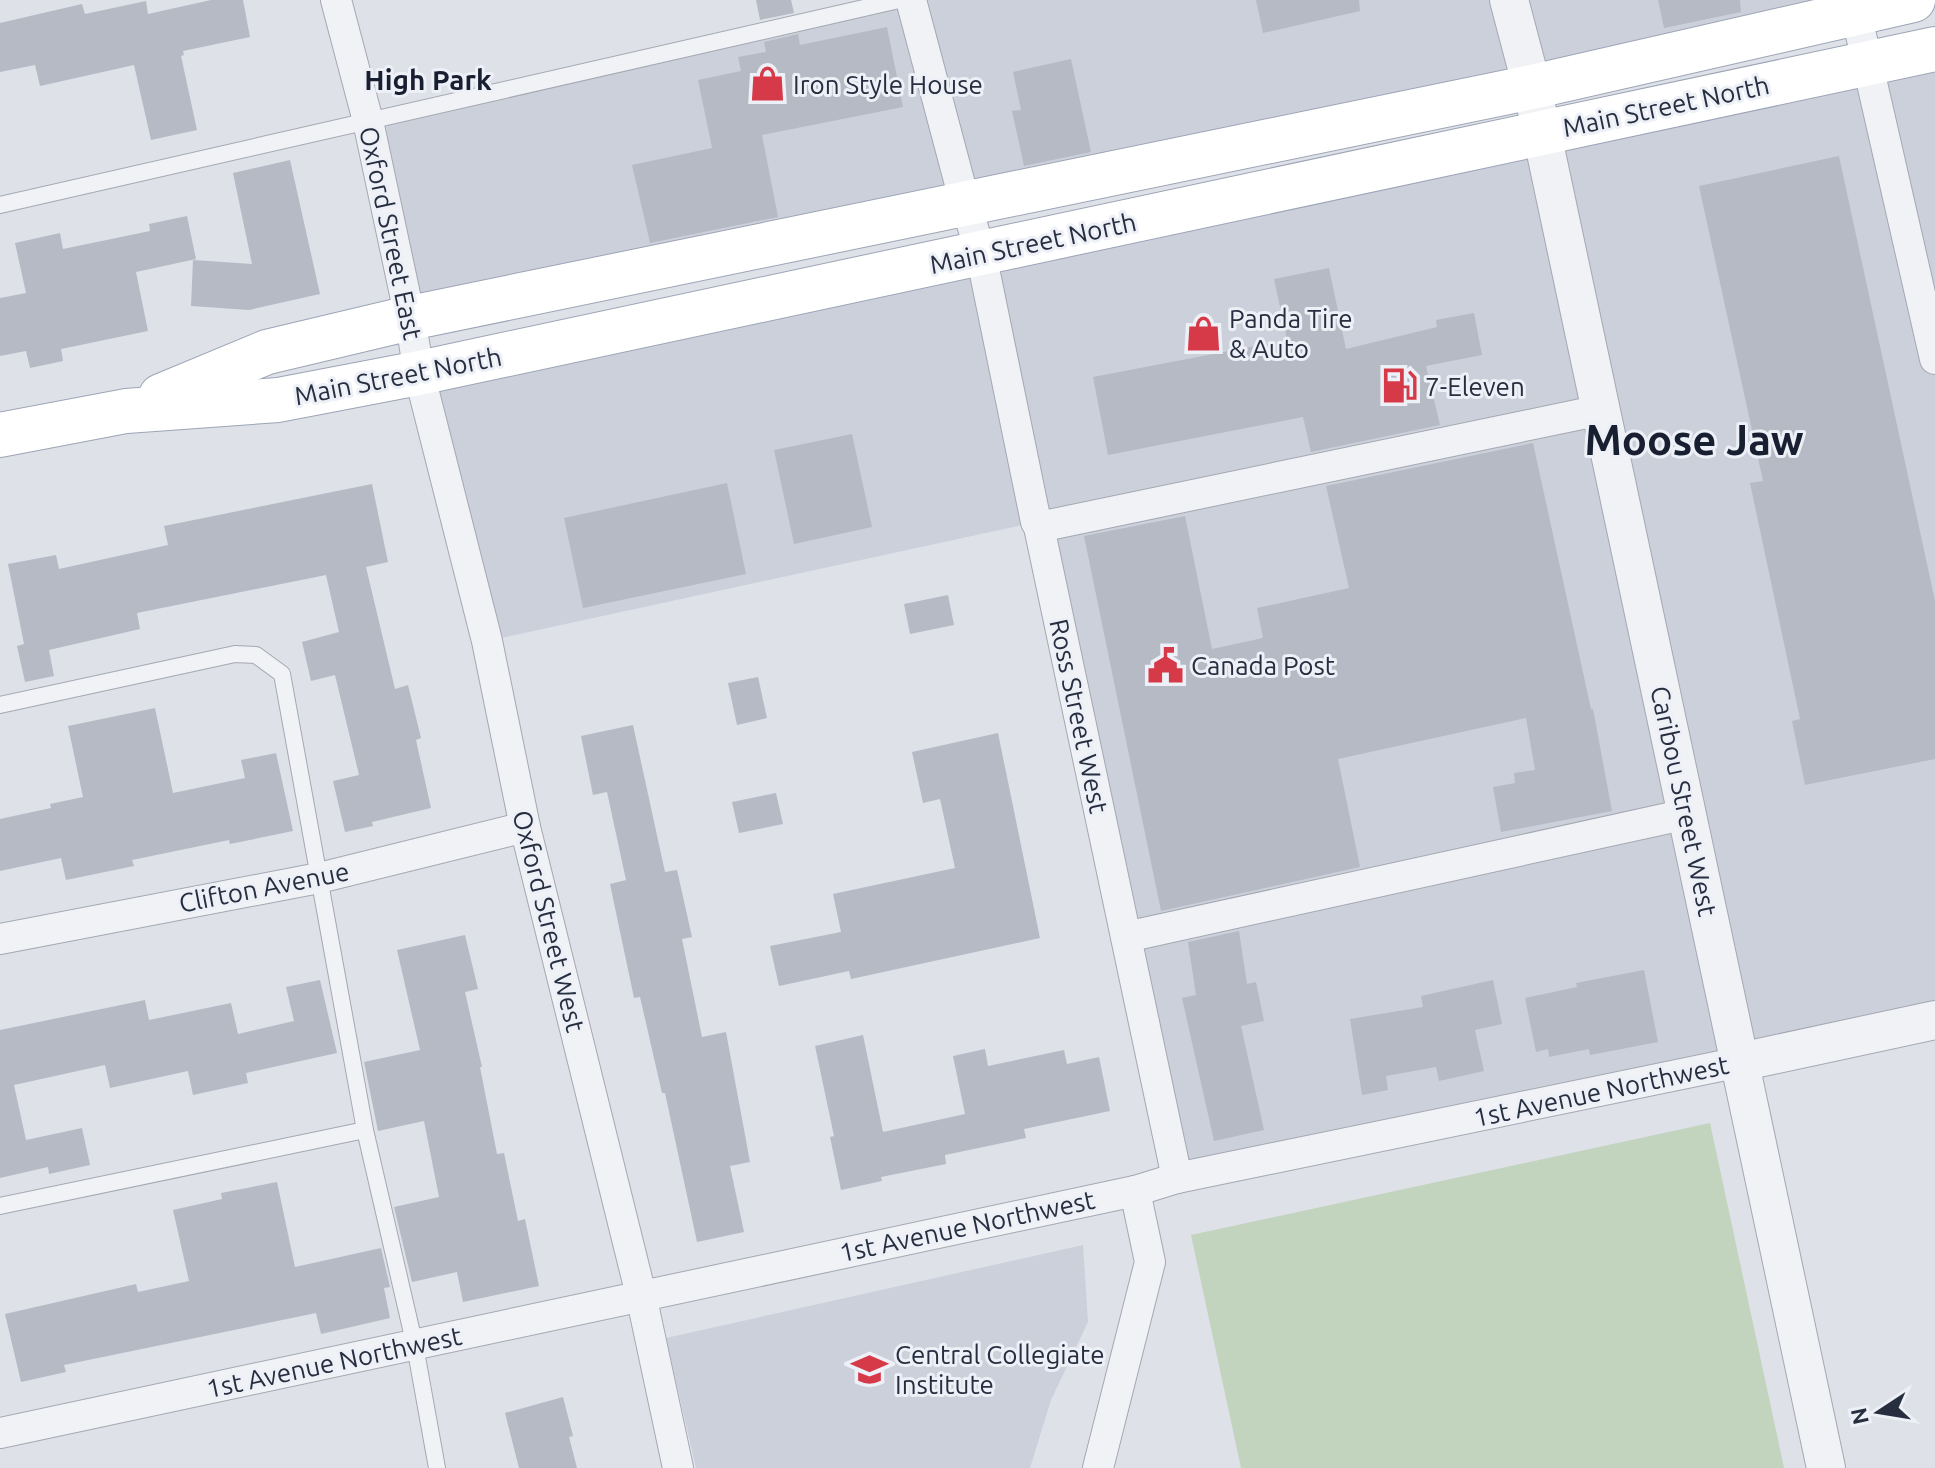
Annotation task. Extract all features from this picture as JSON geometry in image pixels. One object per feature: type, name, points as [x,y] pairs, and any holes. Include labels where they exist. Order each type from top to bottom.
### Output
[{"type":"main road","name":"Main Street North","points":[[126,411],[267,352],[410,318],[1532,87],[1854,6],[1913,0]]},
{"type":"main road","name":"Main Street North","points":[[0,435],[126,411],[278,400],[419,373],[1935,49]]},
{"type":"street","name":"Oxford Street East","points":[[336,0],[368,121],[419,373]]},
{"type":"street","name":"Ross Street West","points":[[911,0],[981,254],[1177,1178]]},
{"type":"street","name":"Caribou Street West","points":[[1509,0],[1532,87],[1826,1468]]},
{"type":"street","points":[[1854,6],[1932,327],[1935,359]]},
{"type":"street","name":"Oxford Street West","points":[[419,373],[487,641],[525,827],[641,1295],[678,1468]]},
{"type":"street","points":[[1039,527],[1601,410]]},
{"type":"street","points":[[1126,937],[1687,814]]},
{"type":"street","name":"Clifton Avenue","points":[[0,939],[319,878],[525,827]]},
{"type":"street","name":"1st Avenue Northwest","points":[[0,1433],[1135,1191],[1177,1178],[1935,1020]]},
{"type":"street","points":[[1098,1468],[1150,1262],[1135,1191]]},
{"type":"lane","points":[[0,205],[899,0]]},
{"type":"lane","points":[[0,705],[235,654],[256,655],[282,674],[365,1130],[415,1346],[437,1468]]},
{"type":"lane","points":[[0,1206],[365,1130]]},
{"type":"shaded area","points":[[899,0],[1913,0],[410,318],[368,121]]},
{"type":"shaded area","points":[[1935,49],[1935,1020],[1177,1178],[1036,522],[487,641],[419,373]]},
{"type":"shaded area","name":"Central Collegiate Institute","points":[[1083,1245],[1088,1322],[1051,1400],[1030,1468],[696,1468],[666,1338]]},
{"type":"green space","points":[[1710,1123],[1784,1468],[1241,1468],[1191,1235]]},
{"type":"building","points":[[211,0],[243,0],[250,37],[183,51],[184,55],[181,56],[197,130],[151,140],[134,65],[40,86],[35,65],[0,72],[0,23],[82,4],[85,14],[146,1],[148,14]]},
{"type":"building","points":[[756,0],[791,0],[794,13],[760,20]]},
{"type":"building","points":[[1256,0],[1359,0],[1360,11],[1263,33]]},
{"type":"building","points":[[1658,0],[1740,0],[1741,12],[1664,28]]},
{"type":"building","points":[[887,27],[903,107],[762,135],[778,217],[650,243],[632,165],[712,148],[698,80],[741,71],[738,57],[766,52],[764,42],[798,34],[800,45]]},
{"type":"building","points":[[1071,59],[1091,152],[1024,166],[1012,111],[1021,110],[1013,72]]},
{"type":"building","points":[[1839,156],[1935,601],[1935,759],[1805,785],[1792,721],[1800,719],[1750,483],[1763,481],[1699,186]]},
{"type":"building","points":[[290,160],[320,294],[249,310],[191,306],[193,260],[252,264],[233,173]]},
{"type":"building","points":[[187,216],[196,259],[136,272],[148,331],[61,349],[63,361],[30,368],[26,351],[0,356],[0,298],[26,293],[15,243],[60,233],[63,249],[150,231],[149,224]]},
{"type":"building","points":[[1329,268],[1346,349],[1437,327],[1436,320],[1474,313],[1482,355],[1426,366],[1440,425],[1311,452],[1303,417],[1108,455],[1093,377],[1287,340],[1274,279]]},
{"type":"building","points":[[852,434],[872,527],[794,544],[774,450]]},
{"type":"building","points":[[1533,443],[1593,709],[1612,811],[1501,832],[1493,787],[1515,783],[1514,773],[1535,770],[1526,718],[1338,759],[1360,867],[1161,911],[1084,536],[1185,516],[1212,649],[1263,638],[1257,608],[1349,588],[1326,486]]},
{"type":"building","points":[[727,483],[746,574],[583,608],[564,518]]},
{"type":"building","points":[[372,484],[388,562],[366,567],[395,689],[408,685],[421,738],[416,740],[431,808],[345,832],[333,781],[359,775],[335,675],[311,681],[302,642],[339,632],[326,575],[137,613],[140,629],[49,650],[54,676],[25,682],[17,646],[24,644],[8,564],[56,555],[59,569],[168,545],[164,526]]},
{"type":"building","points":[[948,595],[954,625],[910,634],[904,604]]},
{"type":"building","points":[[758,677],[767,718],[737,725],[728,683]]},
{"type":"building","points":[[155,708],[173,793],[245,778],[241,760],[276,753],[293,831],[230,844],[229,840],[132,860],[134,866],[66,880],[61,858],[0,871],[0,819],[51,808],[50,804],[83,797],[68,726]]},
{"type":"building","points":[[633,725],[665,872],[677,870],[692,937],[682,939],[702,1037],[726,1032],[750,1162],[730,1166],[744,1232],[697,1242],[665,1093],[662,1093],[640,997],[634,998],[610,884],[626,880],[607,792],[593,795],[581,736]]},
{"type":"building","points":[[998,733],[1040,938],[851,979],[849,971],[779,986],[770,946],[841,932],[833,894],[955,868],[940,799],[923,803],[912,752]]},
{"type":"building","points":[[776,793],[783,824],[739,833],[732,802]]},
{"type":"building","points":[[1239,931],[1247,984],[1256,982],[1264,1021],[1241,1026],[1264,1130],[1214,1141],[1182,998],[1196,995],[1188,942]]},
{"type":"building","points":[[465,935],[478,989],[465,992],[497,1154],[504,1153],[518,1221],[525,1219],[539,1286],[463,1302],[457,1272],[412,1282],[394,1207],[439,1197],[424,1121],[378,1131],[364,1062],[420,1050],[397,950]]},
{"type":"building","points":[[1644,970],[1658,1042],[1590,1055],[1589,1049],[1549,1057],[1548,1049],[1536,1052],[1525,998],[1577,987],[1576,983]]},
{"type":"building","points":[[320,980],[337,1053],[246,1073],[248,1083],[193,1095],[188,1071],[110,1088],[105,1065],[14,1085],[26,1140],[82,1128],[90,1165],[49,1174],[48,1167],[0,1178],[0,1030],[145,1000],[149,1020],[231,1003],[238,1034],[294,1021],[286,987]]},
{"type":"building","points":[[1493,980],[1502,1024],[1475,1030],[1484,1071],[1439,1081],[1436,1067],[1386,1076],[1388,1090],[1362,1095],[1350,1019],[1423,1007],[1421,996]]},
{"type":"building","points":[[863,1035],[883,1132],[965,1114],[953,1056],[985,1049],[988,1066],[1064,1050],[1067,1064],[1099,1057],[1110,1111],[1024,1129],[1026,1138],[945,1155],[946,1164],[881,1177],[882,1181],[841,1190],[830,1137],[834,1136],[815,1046]]},
{"type":"building","points":[[277,1182],[295,1267],[381,1248],[390,1287],[384,1288],[390,1318],[321,1334],[316,1313],[64,1365],[66,1372],[21,1382],[5,1314],[136,1284],[138,1292],[189,1281],[173,1210],[222,1199],[221,1193]]},
{"type":"building","points":[[563,1397],[577,1468],[519,1468],[505,1413]]},
{"type":"place","name":"Iron Style House","points":[[767,84]]},
{"type":"place","name":"Panda Tire & Auto","points":[[1203,333]]},
{"type":"place","name":"7-Eleven","points":[[1399,386]]},
{"type":"place","name":"Canada Post","points":[[1165,665]]},
{"type":"place","name":"Central Collegiate Institute","points":[[869,1369]]},
{"type":"district","name":"High Park","points":[[428,79]]},
{"type":"district","name":"Moose Jaw","points":[[1694,439]]}]
